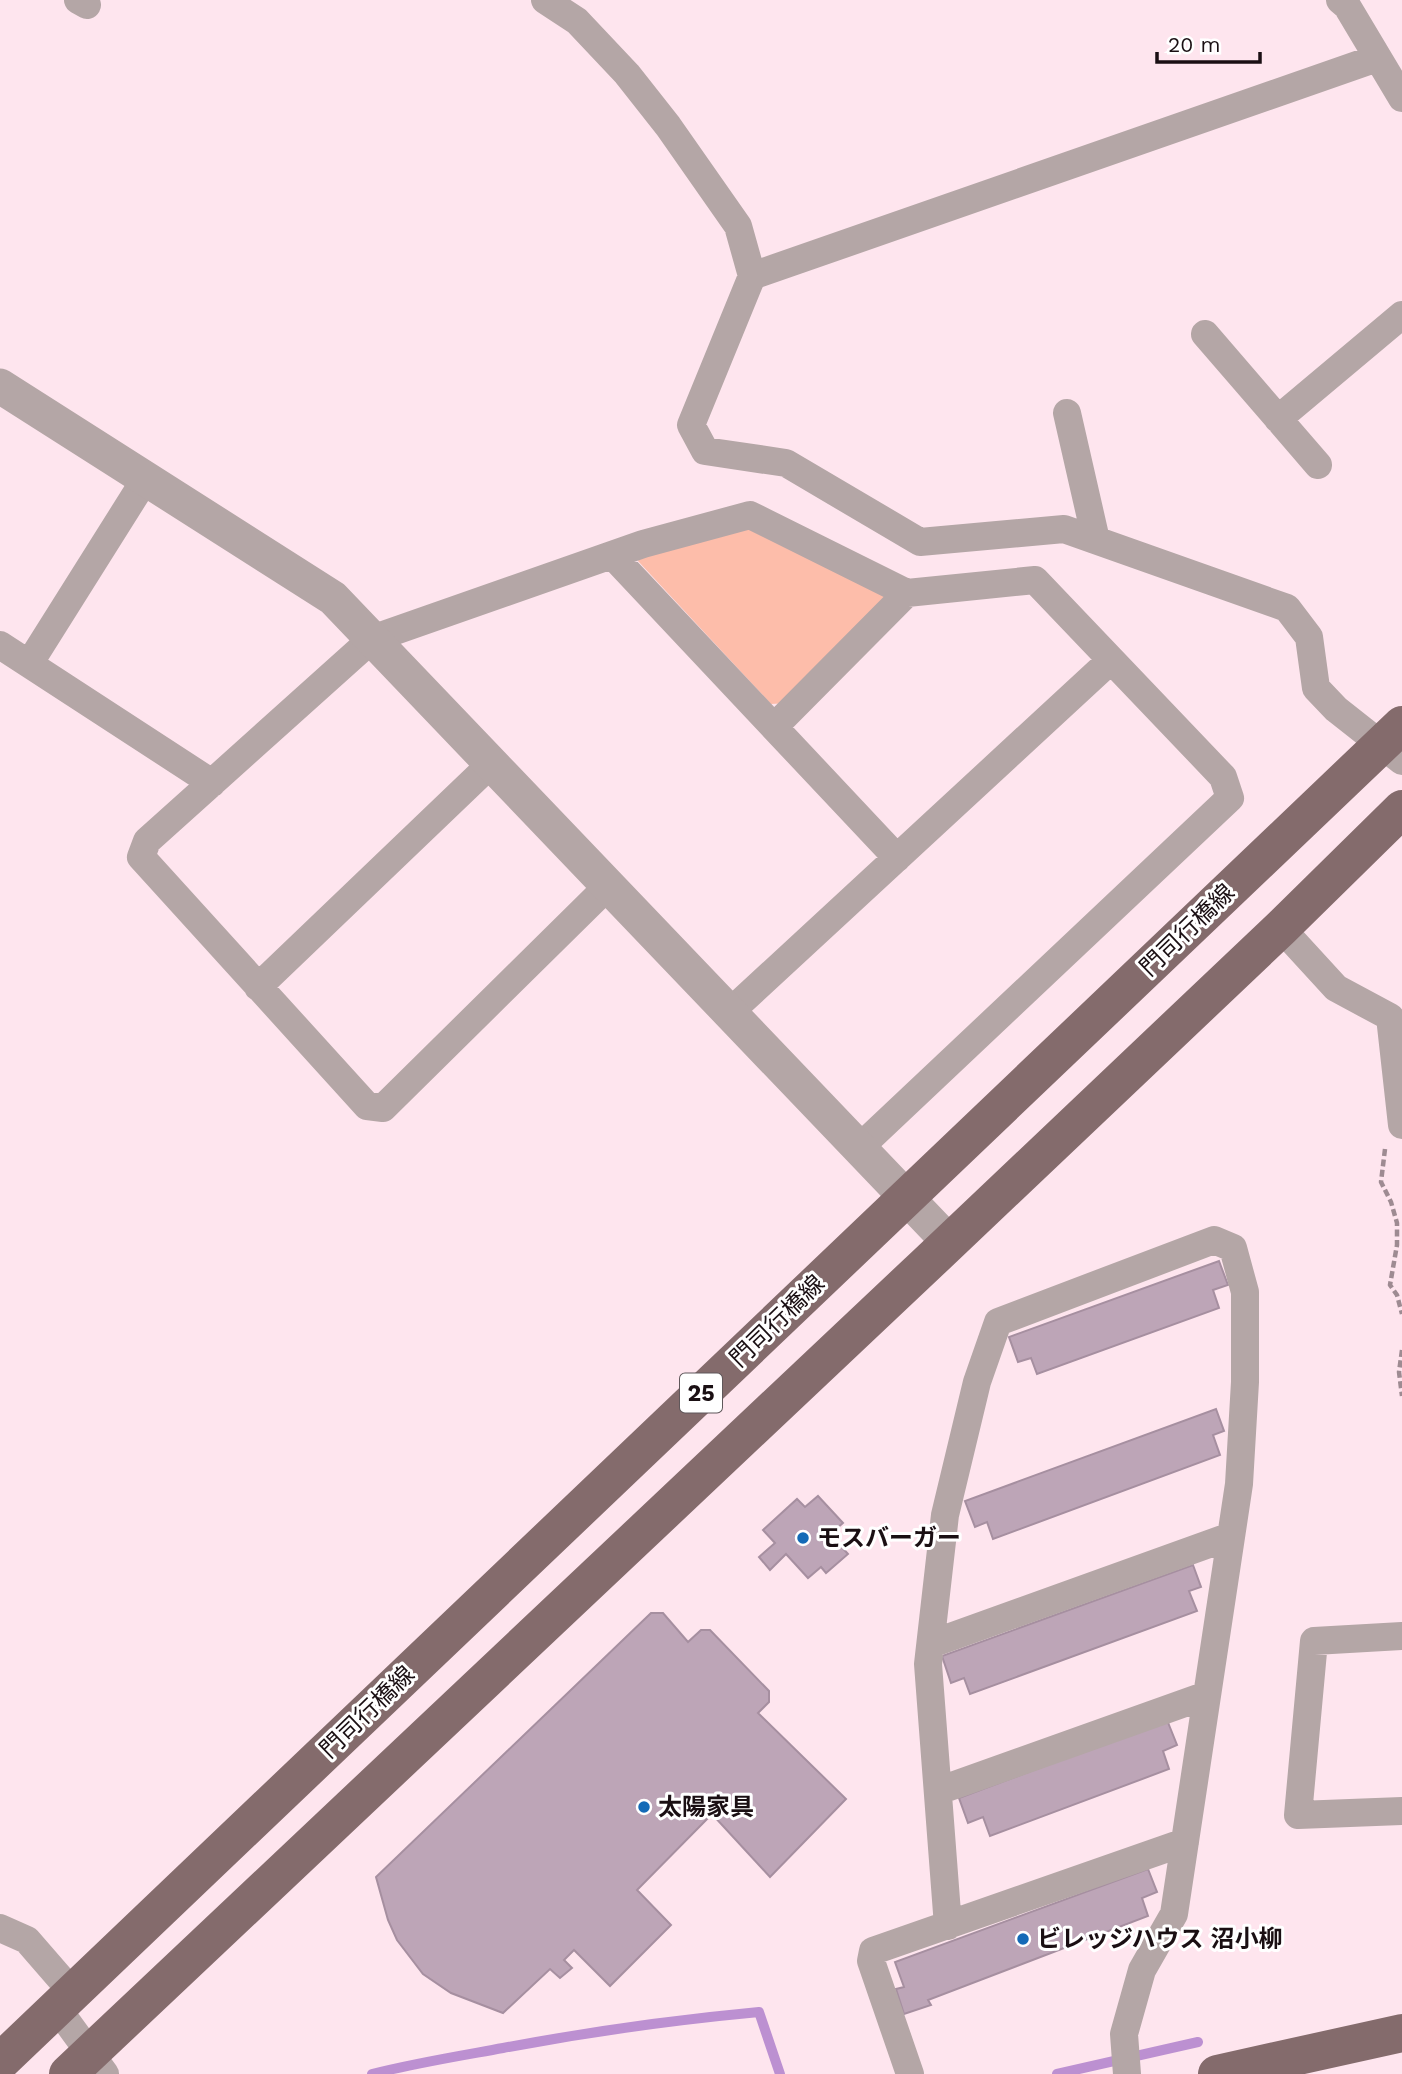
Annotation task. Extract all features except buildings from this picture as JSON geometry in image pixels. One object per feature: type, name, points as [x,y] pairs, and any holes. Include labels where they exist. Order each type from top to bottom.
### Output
[{"type":"main road","name":"門司行橋線","points":[[0,2062],[906,1198],[1395,744]]},
{"type":"main road","name":"25","points":[[88,2067],[949,1242],[1281,928],[1402,809]]},
{"type":"main road","points":[[1217,2074],[1402,2033]]},
{"type":"street","points":[[545,0],[577,21],[627,74],[668,126],[738,226],[752,276],[691,425],[705,451],[786,463],[920,542],[1064,529],[1287,608],[1309,637],[1316,688],[1336,709],[1395,744]]},
{"type":"street","points":[[1340,0],[1347,6],[1402,98]]},
{"type":"street","points":[[752,276],[1377,58]]},
{"type":"street","points":[[1279,419],[1402,315]]},
{"type":"street","points":[[1205,334],[1318,465]]},
{"type":"street","points":[[0,386],[333,598],[949,1242]]},
{"type":"street","points":[[1067,413],[1096,540]]},
{"type":"street","points":[[29,664],[146,478]]},
{"type":"street","points":[[609,886],[383,1108],[367,1107],[141,857],[147,841],[372,639],[643,544],[750,516],[907,593],[1035,580],[1223,777],[1230,797],[859,1148]]},
{"type":"street","points":[[612,555],[897,858]]},
{"type":"street","points":[[774,727],[907,593]]},
{"type":"street","points":[[0,645],[212,783]]},
{"type":"street","points":[[730,1012],[1111,660]]},
{"type":"street","points":[[258,987],[492,763]]},
{"type":"street","points":[[1281,928],[1336,988],[1396,1022],[1394,1135]]},
{"type":"street","points":[[948,1926],[928,1664],[944,1515],[977,1382],[998,1322],[1214,1240],[1233,1248],[1245,1292],[1245,1382],[1239,1484],[1174,1914],[1142,1970],[1124,2034],[1127,2073]]},
{"type":"street","points":[[931,1644],[1231,1536]]},
{"type":"street","points":[[1402,1636],[1314,1641],[1298,1815],[1402,1811]]},
{"type":"street","points":[[938,1791],[1207,1695]]},
{"type":"street","points":[[910,2074],[871,1961],[873,1951],[1185,1842]]},
{"type":"street","points":[[0,1928],[27,1940],[65,2000],[88,2067]]},
{"type":"path","points":[[1394,1135],[1381,1182],[1397,1223],[1397,1245],[1391,1285],[1402,1314]]},
{"type":"path","points":[[1402,1350],[1399,1372],[1402,1396]]},
{"type":"shaded area","points":[[749,520],[886,586],[888,603],[789,703],[771,704],[638,561],[642,550]]},
{"type":"waterway","points":[[372,2074],[567,2037],[759,2012],[780,2074]]},
{"type":"waterway","points":[[1057,2074],[1198,2042]]},
{"type":"place","name":"モスバーガー","points":[[803,1538]]},
{"type":"place","name":"太陽家具","points":[[644,1807]]},
{"type":"place","name":"ビレッジハウス 沼小柳","points":[[1023,1939]]}]
